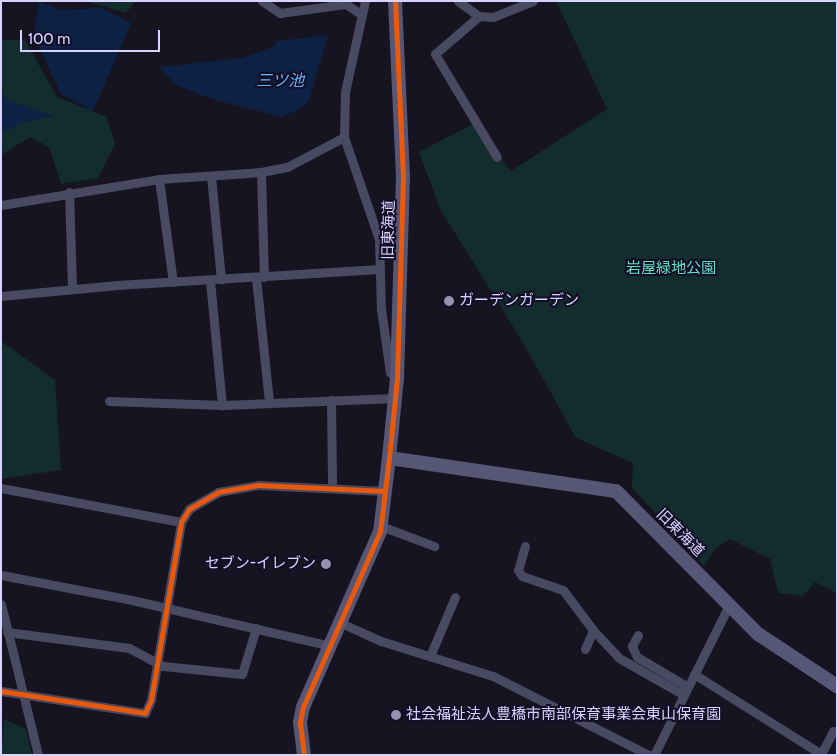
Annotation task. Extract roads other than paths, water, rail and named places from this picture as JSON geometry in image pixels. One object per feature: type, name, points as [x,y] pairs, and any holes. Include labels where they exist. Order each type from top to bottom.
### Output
[{"type":"street","points":[[262,1],[280,13],[346,4],[362,16]]},
{"type":"street","points":[[365,1],[345,92],[344,137],[379,238],[380,269],[390,372],[397,378]]},
{"type":"street","name":"旧東海道","points":[[395,1],[403,177],[397,378],[389,458],[616,491],[758,634],[837,686]]},
{"type":"street","points":[[458,1],[479,16],[494,17],[533,1]]},
{"type":"street","points":[[479,16],[435,54],[497,157]]},
{"type":"street","points":[[1,205],[69,192],[159,179],[261,172],[287,167],[344,137]]},
{"type":"street","points":[[261,172],[260,278],[269,402]]},
{"type":"street","points":[[211,176],[221,280]]},
{"type":"street","points":[[159,179],[173,282]]},
{"type":"street","points":[[69,192],[72,288]]},
{"type":"street","points":[[1,296],[72,288],[260,278],[380,269]]},
{"type":"street","points":[[210,280],[222,406]]},
{"type":"street","points":[[109,401],[222,406],[269,402],[396,398]]},
{"type":"street","points":[[331,400],[332,487]]},
{"type":"street","points":[[304,755],[300,722],[303,707],[370,558],[381,526],[389,458]]},
{"type":"street","points":[[1,691],[20,692],[146,713],[158,663],[181,522],[189,509],[202,500],[236,488],[332,487],[385,491]]},
{"type":"street","points":[[1,488],[181,522]]},
{"type":"street","points":[[381,526],[434,546]]},
{"type":"street","points":[[525,546],[518,570],[522,576],[563,590],[593,630],[619,658],[686,691]]},
{"type":"street","points":[[1,575],[168,608],[330,646]]},
{"type":"street","points":[[430,656],[455,597]]},
{"type":"street","points":[[1,604],[20,692],[38,755]]},
{"type":"street","points":[[654,755],[729,605]]},
{"type":"street","points":[[341,623],[381,641],[492,676],[649,755]]},
{"type":"street","points":[[7,632],[129,648],[158,663],[242,674],[256,628]]},
{"type":"street","points":[[585,649],[593,630]]},
{"type":"street","points":[[638,635],[632,646],[637,657],[686,691]]},
{"type":"street","points":[[694,674],[822,754],[833,731],[837,733]]},
{"type":"water","points":[[39,1],[60,10],[101,8],[131,23],[93,111],[61,94],[34,36]]},
{"type":"water","name":"三ツ池","points":[[328,35],[309,100],[305,106],[282,117],[218,101],[178,86],[159,67],[242,58],[273,47],[277,41]]},
{"type":"water","points":[[1,89],[7,100],[54,116],[21,123],[5,132],[1,130]]},
{"type":"place","name":"ガーデンガーデン","points":[[449,301]]},
{"type":"place","name":"セブン-イレブン","points":[[326,564]]},
{"type":"place","name":"社会福祉法人豊橋市南部保育事業会東山保育園","points":[[396,715]]},
{"type":"park label","name":"岩屋緑地公園","points":[[671,269]]}]
